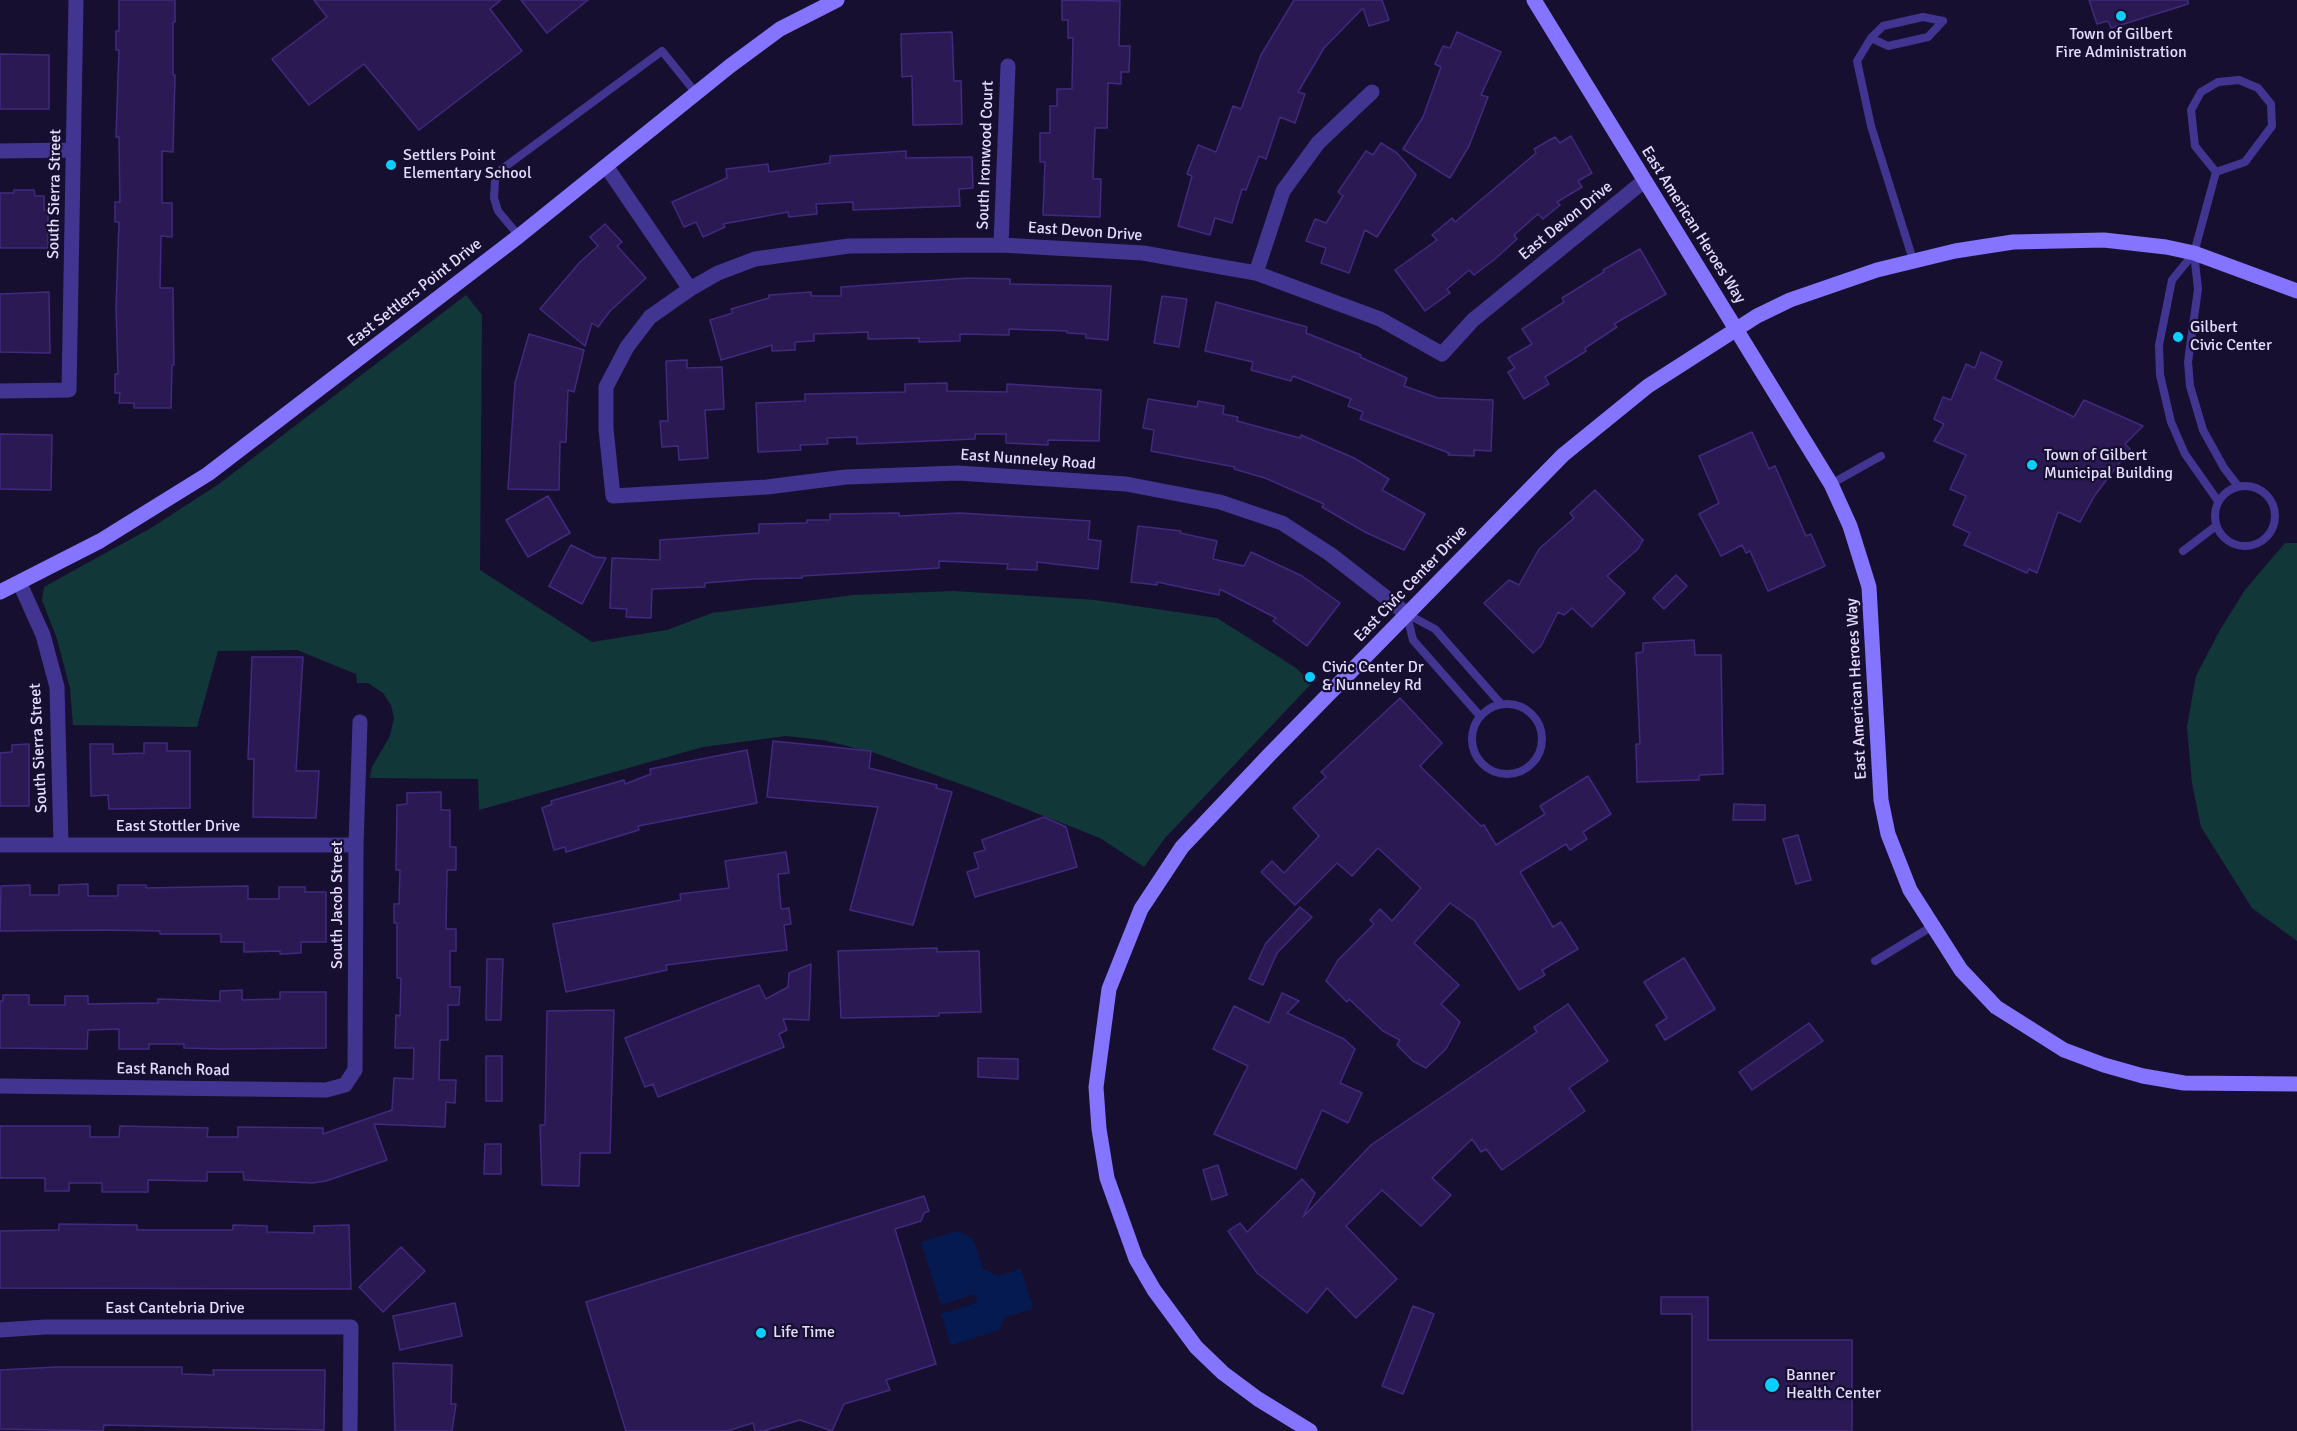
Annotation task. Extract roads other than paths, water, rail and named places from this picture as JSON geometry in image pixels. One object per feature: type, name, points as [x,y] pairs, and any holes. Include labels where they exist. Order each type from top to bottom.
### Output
[{"type":"street","name":"South Sierra Street","points":[[0,391],[69,390],[76,0]]},
{"type":"street","name":"East Settlers Point Drive","points":[[0,592],[20,584],[135,521],[217,467],[519,236],[696,93],[780,29],[820,3],[837,0]]},
{"type":"street","name":"East American Heroes Way","points":[[1534,0],[1831,484],[1862,557],[1869,587],[1881,800],[1888,834],[1910,890],[1931,927],[1960,970],[1996,1007],[2064,1050],[2143,1076],[2184,1083],[2297,1084]]},
{"type":"street","name":"South Ironwood Court","points":[[1001,245],[1008,66]]},
{"type":"street","points":[[1256,273],[1283,191],[1318,143],[1372,92]]},
{"type":"street","points":[[0,151],[73,150]]},
{"type":"street","points":[[606,166],[690,289]]},
{"type":"street","name":"East Devon Drive","points":[[613,496],[606,429],[606,387],[627,347],[650,317],[690,289],[718,273],[755,259],[849,246],[1001,245],[1143,253],[1256,273],[1380,319],[1442,354],[1473,320],[1644,181]]},
{"type":"street","name":"East Civic Center Drive","points":[[1310,1431],[1258,1399],[1203,1353],[1176,1322],[1142,1269],[1122,1225],[1107,1178],[1099,1129],[1096,1088],[1109,988],[1141,909],[1167,868],[1198,828],[1582,439],[1648,386],[1736,328],[1790,300],[1844,280],[1913,260],[2005,243],[2078,239],[2166,247],[2194,253],[2297,291]]},
{"type":"street","name":"East Nunneley Road","points":[[613,496],[767,487],[846,477],[958,473],[1126,484],[1220,502],[1282,523],[1330,554],[1407,614]]},
{"type":"street","name":"South Sierra Street","points":[[20,584],[43,635],[57,687],[61,845]]},
{"type":"street","name":"South Jacob Street","points":[[345,1085],[355,1070],[356,845],[360,722]]},
{"type":"street","name":"East Stottler Drive","points":[[0,845],[356,845]]},
{"type":"street","name":"East Ranch Road","points":[[0,1086],[326,1090],[345,1085]]},
{"type":"street","name":"East Cantebria Drive","points":[[0,1329],[351,1327],[350,1431]]},
{"type":"lane","points":[[1871,38],[1888,46],[1928,37],[1943,21],[1923,17],[1883,26],[1871,38],[1857,61],[1871,126],[1913,260]]},
{"type":"lane","points":[[519,236],[498,211],[494,198],[495,180],[502,169],[662,51],[696,93]]},
{"type":"lane","points":[[2239,80],[2258,88],[2271,104],[2272,126],[2245,162],[2216,172],[2195,146],[2191,110],[2201,92],[2218,81],[2239,80]]},
{"type":"lane","points":[[2216,172],[2194,253],[2198,289],[2189,341],[2190,386],[2203,430],[2224,468],[2238,486]]},
{"type":"lane","points":[[2194,253],[2172,280],[2159,345],[2160,375],[2171,422],[2185,454],[2218,501]]},
{"type":"lane","points":[[1831,484],[1881,456]]},
{"type":"lane","points":[[2238,486],[2248,486],[2267,495],[2275,512],[2271,531],[2257,544],[2237,546],[2221,536],[2216,526],[2214,516],[2218,501],[2229,490],[2238,486]]},
{"type":"lane","points":[[2183,551],[2216,526]]},
{"type":"lane","points":[[1407,614],[1435,629],[1501,704]]},
{"type":"lane","points":[[1407,614],[1413,640],[1480,716]]},
{"type":"lane","points":[[1501,704],[1513,704],[1524,708],[1539,725],[1542,736],[1537,757],[1520,772],[1498,774],[1478,761],[1471,738],[1473,726],[1480,716],[1501,704]]},
{"type":"lane","points":[[1875,961],[1931,927]]},
{"type":"water","points":[[958,1231],[973,1239],[983,1269],[998,1276],[1021,1269],[1033,1309],[1005,1317],[999,1330],[951,1345],[941,1314],[976,1303],[977,1299],[975,1294],[941,1305],[921,1242]]},
{"type":"place","name":"Town of Gilbert Fire Administration","points":[[2121,16]]},
{"type":"place","name":"Settlers Point Elementary School","points":[[391,165]]},
{"type":"place","name":"Gilbert Civic Center","points":[[2178,337]]},
{"type":"place","name":"Town of Gilbert Municipal Building","points":[[2032,465]]},
{"type":"place","name":"Civic Center Dr & Nunneley Rd","points":[[1310,677]]},
{"type":"place","name":"Life Time","points":[[761,1333]]},
{"type":"place","name":"Banner Health Center","points":[[1772,1385]]}]
